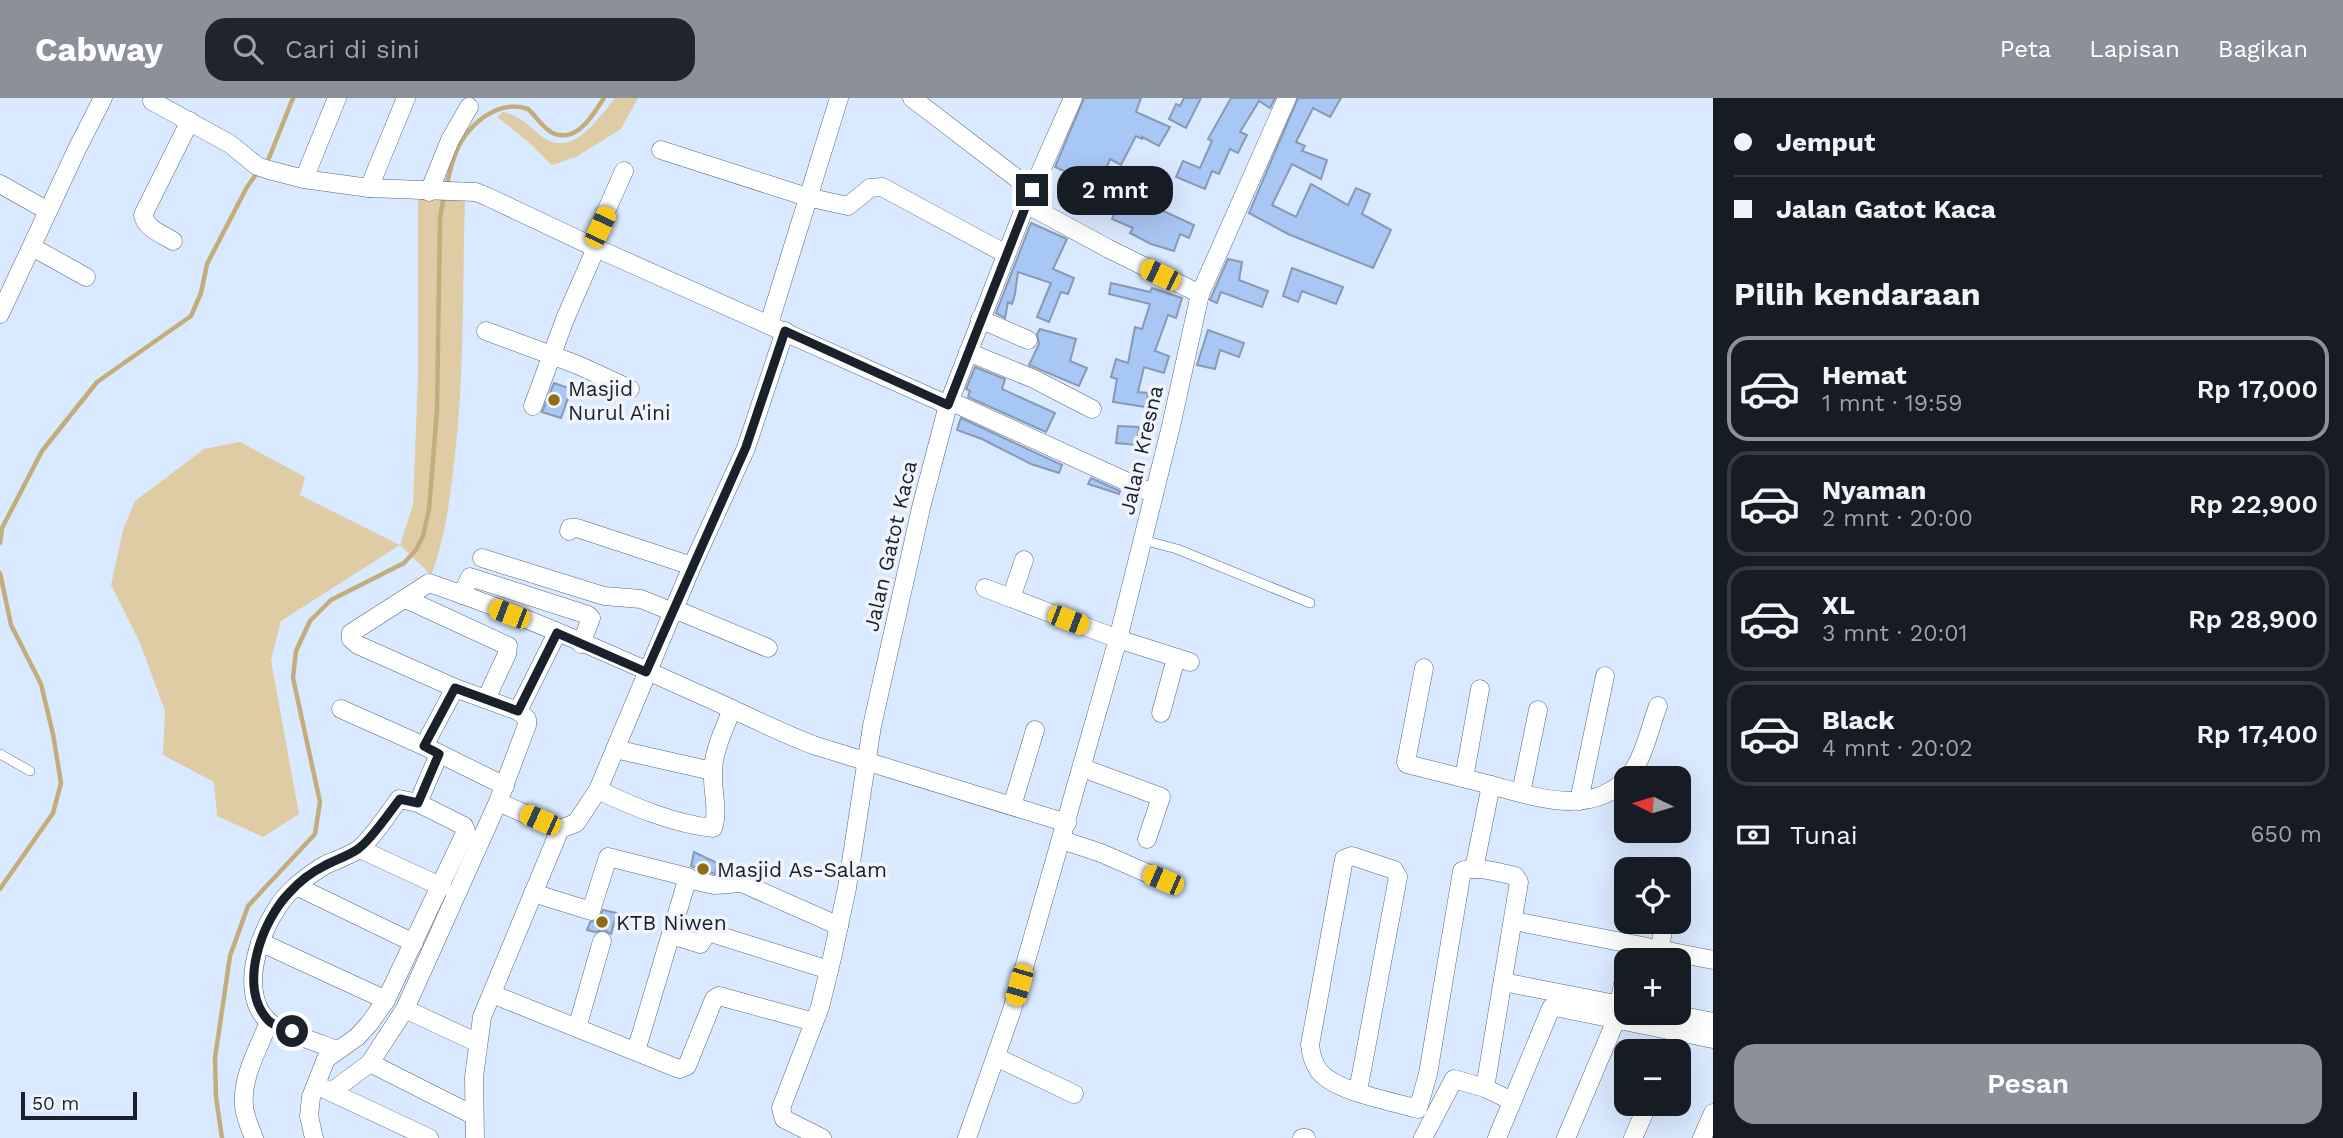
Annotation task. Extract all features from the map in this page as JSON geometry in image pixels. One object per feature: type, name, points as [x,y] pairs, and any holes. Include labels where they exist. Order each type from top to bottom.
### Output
[{"type":"street","points":[[2,305],[103,98]]},
{"type":"street","points":[[304,179],[337,98]]},
{"type":"street","points":[[369,188],[406,98]]},
{"type":"street","points":[[475,1138],[473,1115],[482,1017],[560,829],[576,823],[598,790],[646,672],[746,447],[807,197],[839,98]]},
{"type":"street","points":[[912,98],[1029,197],[1109,249],[1200,294]]},
{"type":"street","name":"Jalan Gatot Kaca","points":[[822,1138],[784,1119],[781,1112],[814,1022],[829,970],[839,926],[872,726],[921,508],[949,403],[1029,197],[1073,98]]},
{"type":"street","name":"Jalan Kresna","points":[[967,1138],[996,1057],[1083,768],[1143,540],[1200,294],[1287,98]]},
{"type":"street","points":[[149,99],[230,144],[257,166],[304,179],[369,188],[476,192],[594,247],[1154,494]]},
{"type":"street","points":[[432,192],[450,140],[469,107]]},
{"type":"street","points":[[173,240],[149,227],[144,222],[143,215],[190,121]]},
{"type":"street","points":[[660,150],[807,197],[848,206],[870,188],[882,187],[1006,254]]},
{"type":"street","points":[[533,406],[624,171]]},
{"type":"street","points":[[0,184],[48,211]]},
{"type":"street","points":[[32,247],[86,277]]},
{"type":"street","points":[[981,318],[1028,340]]},
{"type":"street","points":[[486,331],[551,354],[630,389]]},
{"type":"street","points":[[968,352],[1034,379],[1092,409]]},
{"type":"street","points":[[569,531],[570,528],[577,528],[692,566]]},
{"type":"street","points":[[482,558],[604,596],[641,599],[768,648]]},
{"type":"street","points":[[1011,598],[1024,561]]},
{"type":"street","points":[[462,595],[469,576],[588,615],[591,618],[581,644]]},
{"type":"street","points":[[324,1089],[370,1063],[405,1009],[501,794],[527,725],[527,719],[518,711],[455,688],[358,645],[351,639],[351,633],[429,583],[557,633],[773,729],[867,762],[1012,806],[1065,831],[1101,853],[1163,880]]},
{"type":"street","points":[[985,588],[1118,639],[1183,660],[1161,713]]},
{"type":"street","points":[[405,599],[508,646],[507,654],[486,699]]},
{"type":"street","points":[[518,711],[557,633]]},
{"type":"street","points":[[1424,668],[1407,764],[1561,802],[1579,801],[1609,793],[1630,775],[1640,756],[1658,706]]},
{"type":"street","points":[[1579,801],[1605,676]]},
{"type":"street","points":[[418,803],[431,750],[455,688]]},
{"type":"street","points":[[1464,778],[1480,689]]},
{"type":"street","points":[[341,709],[431,750],[560,829]]},
{"type":"street","points":[[598,790],[660,815],[711,828],[715,826],[712,771],[716,750],[732,709]]},
{"type":"street","points":[[1521,793],[1538,710]]},
{"type":"street","points":[[1012,806],[1035,730]]},
{"type":"street","points":[[615,749],[712,771]]},
{"type":"street","points":[[1083,768],[1161,797],[1147,839]]},
{"type":"street","points":[[1474,869],[1491,785]]},
{"type":"street","points":[[314,1138],[309,1116],[324,1089],[326,1059],[369,1024],[386,1000],[467,831],[464,826],[418,803],[400,799],[359,849],[322,866],[296,886],[276,911],[260,942],[254,964],[254,992],[256,1003],[269,1022],[337,1050]]},
{"type":"street","points":[[359,849],[442,887]]},
{"type":"street","points":[[1357,1091],[1398,877],[1394,870],[1352,856],[1344,859],[1310,1045],[1312,1058],[1330,1081],[1357,1091],[1426,1112]]},
{"type":"street","points":[[533,894],[591,911],[608,857],[714,885],[742,883],[839,926]]},
{"type":"street","points":[[1423,1138],[1428,1074],[1462,871],[1466,869],[1518,877],[1519,882],[1485,1088]]},
{"type":"street","points":[[636,1051],[687,879]]},
{"type":"street","points":[[296,886],[414,943]]},
{"type":"street","points":[[1514,921],[1614,948]]},
{"type":"street","points":[[671,935],[699,944],[708,932],[829,970]]},
{"type":"street","points":[[577,1028],[602,941]]},
{"type":"street","points":[[260,942],[386,1000]]},
{"type":"street","points":[[1691,956],[1713,960]]},
{"type":"street","points":[[1503,982],[1614,1009]]},
{"type":"street","points":[[492,993],[679,1069],[685,1068],[714,999],[719,996],[814,1022]]},
{"type":"street","points":[[1497,1138],[1551,1008],[1614,1010]]},
{"type":"street","points":[[405,1009],[478,1043]]},
{"type":"street","points":[[1691,1018],[1713,1022]]},
{"type":"street","points":[[254,1138],[244,1109],[243,1095],[248,1074],[269,1022]]},
{"type":"street","points":[[1566,1138],[1614,1024]]},
{"type":"street","points":[[1660,1025],[1713,1039]]},
{"type":"street","points":[[1675,1039],[1678,1032]]},
{"type":"street","points":[[996,1057],[1074,1094]]},
{"type":"street","points":[[370,1063],[473,1115]]},
{"type":"street","points":[[1428,1074],[1485,1088],[1513,1101]]},
{"type":"street","points":[[1426,1112],[1454,1079]]},
{"type":"street","points":[[324,1089],[429,1138]]},
{"type":"street","points":[[1702,1138],[1713,1113]]},
{"type":"street","points":[[1633,1138],[1643,1116]]},
{"type":"lane","points":[[1143,540],[1177,549],[1310,603]]},
{"type":"lane","points":[[0,754],[30,771]]},
{"type":"shaded area","points":[[615,98],[638,98],[621,129],[576,157],[552,165],[497,117],[503,112],[514,115],[551,142],[562,143],[583,134]]},
{"type":"shaded area","points":[[418,198],[465,200],[461,375],[456,445],[444,528],[431,575],[400,545],[413,505],[418,377]]},
{"type":"shaded area","points":[[240,442],[305,477],[300,495],[400,545],[281,621],[271,660],[299,814],[263,837],[217,816],[214,782],[163,755],[165,711],[140,643],[111,585],[123,530],[135,501],[204,449]]},
{"type":"building","points":[[1084,98],[1141,98],[1136,112],[1170,127],[1159,146],[1136,136],[1121,165],[1110,159],[1091,206],[1082,202],[1079,207],[1069,202],[1080,178],[1055,167]]},
{"type":"building","points":[[1184,98],[1201,98],[1186,128],[1169,119],[1176,104],[1180,106]]},
{"type":"building","points":[[1231,98],[1275,98],[1270,108],[1259,101],[1240,132],[1247,135],[1238,153],[1230,149],[1219,174],[1212,171],[1205,189],[1176,177],[1183,161],[1200,168],[1212,141],[1208,139]]},
{"type":"building","points":[[1298,98],[1341,98],[1330,117],[1313,108],[1296,142],[1305,146],[1302,151],[1327,160],[1321,179],[1292,164],[1272,205],[1296,217],[1311,184],[1348,205],[1356,188],[1370,194],[1362,214],[1391,230],[1373,268],[1288,234],[1249,213]]},
{"type":"building","points":[[1155,179],[1170,184],[1161,210],[1194,225],[1189,238],[1180,234],[1174,251],[1151,244],[1130,233],[1133,228],[1112,219],[1120,200],[1144,210]]},
{"type":"building","points":[[1031,223],[1067,239],[1053,269],[1074,278],[1068,294],[1061,292],[1049,322],[1037,317],[1051,283],[1018,272],[1015,294],[1012,304],[1008,302],[1005,318],[996,313]]},
{"type":"building","points":[[1228,259],[1242,262],[1239,280],[1268,291],[1262,307],[1221,292],[1217,303],[1210,300]]},
{"type":"building","points":[[1292,268],[1343,287],[1336,304],[1302,291],[1298,302],[1283,296]]},
{"type":"building","points":[[1111,283],[1150,292],[1152,288],[1182,298],[1176,318],[1168,315],[1155,351],[1169,356],[1164,373],[1144,367],[1138,392],[1148,393],[1146,407],[1113,402],[1117,379],[1111,377],[1116,359],[1128,363],[1135,327],[1142,329],[1150,304],[1109,294]]},
{"type":"building","points":[[1040,329],[1076,339],[1070,361],[1087,368],[1079,386],[1029,365],[1039,344],[1037,334]]},
{"type":"building","points":[[1208,330],[1244,343],[1239,357],[1220,350],[1215,369],[1197,365]]},
{"type":"building","points":[[975,367],[1005,379],[1002,389],[1055,413],[1046,432],[968,397],[970,391],[966,389]]},
{"type":"building","name":"Masjid Nurul A'ini","points":[[554,383],[571,389],[561,418],[542,412]]},
{"type":"building","points":[[961,418],[1062,465],[1059,473],[1031,464],[982,439],[957,430]]},
{"type":"building","points":[[1118,426],[1139,427],[1137,445],[1116,443]]},
{"type":"building","points":[[1091,478],[1120,491],[1119,494],[1088,484]]},
{"type":"building","points":[[694,852],[717,863],[715,874],[691,866]]},
{"type":"building","name":"KTB Niwen","points":[[603,910],[617,913],[611,934],[604,930],[587,930],[590,922],[598,920]]},
{"type":"waterway","points":[[269,158],[293,98]]},
{"type":"waterway","points":[[446,187],[459,145],[474,126],[493,112],[504,108],[528,109],[549,131],[567,135],[579,130],[604,98]]},
{"type":"waterway","points":[[0,543],[2,528],[42,451],[97,382],[191,316],[201,293],[207,264],[257,173]]},
{"type":"waterway","points":[[222,1138],[216,1097],[215,1058],[230,956],[248,906],[315,834],[320,802],[293,678],[296,651],[310,621],[331,600],[404,563],[416,550],[423,536],[429,510],[437,410],[440,218],[444,195]]},
{"type":"waterway","points":[[0,573],[11,625],[41,684],[61,783],[53,813],[0,889]]},
{"type":"place","name":"Masjid Nurul A'ini","points":[[554,400]]},
{"type":"place","name":"Masjid As-Salam","points":[[703,869]]},
{"type":"place","name":"KTB Niwen","points":[[602,922]]},
{"type":"route","points":[[292,1031],[269,1022],[256,1003],[254,964],[260,942],[288,893],[322,866],[359,849],[400,799],[418,803],[439,754],[424,746],[455,688],[518,711],[557,633],[646,672],[746,447],[785,331],[948,405],[1032,190]]}]
